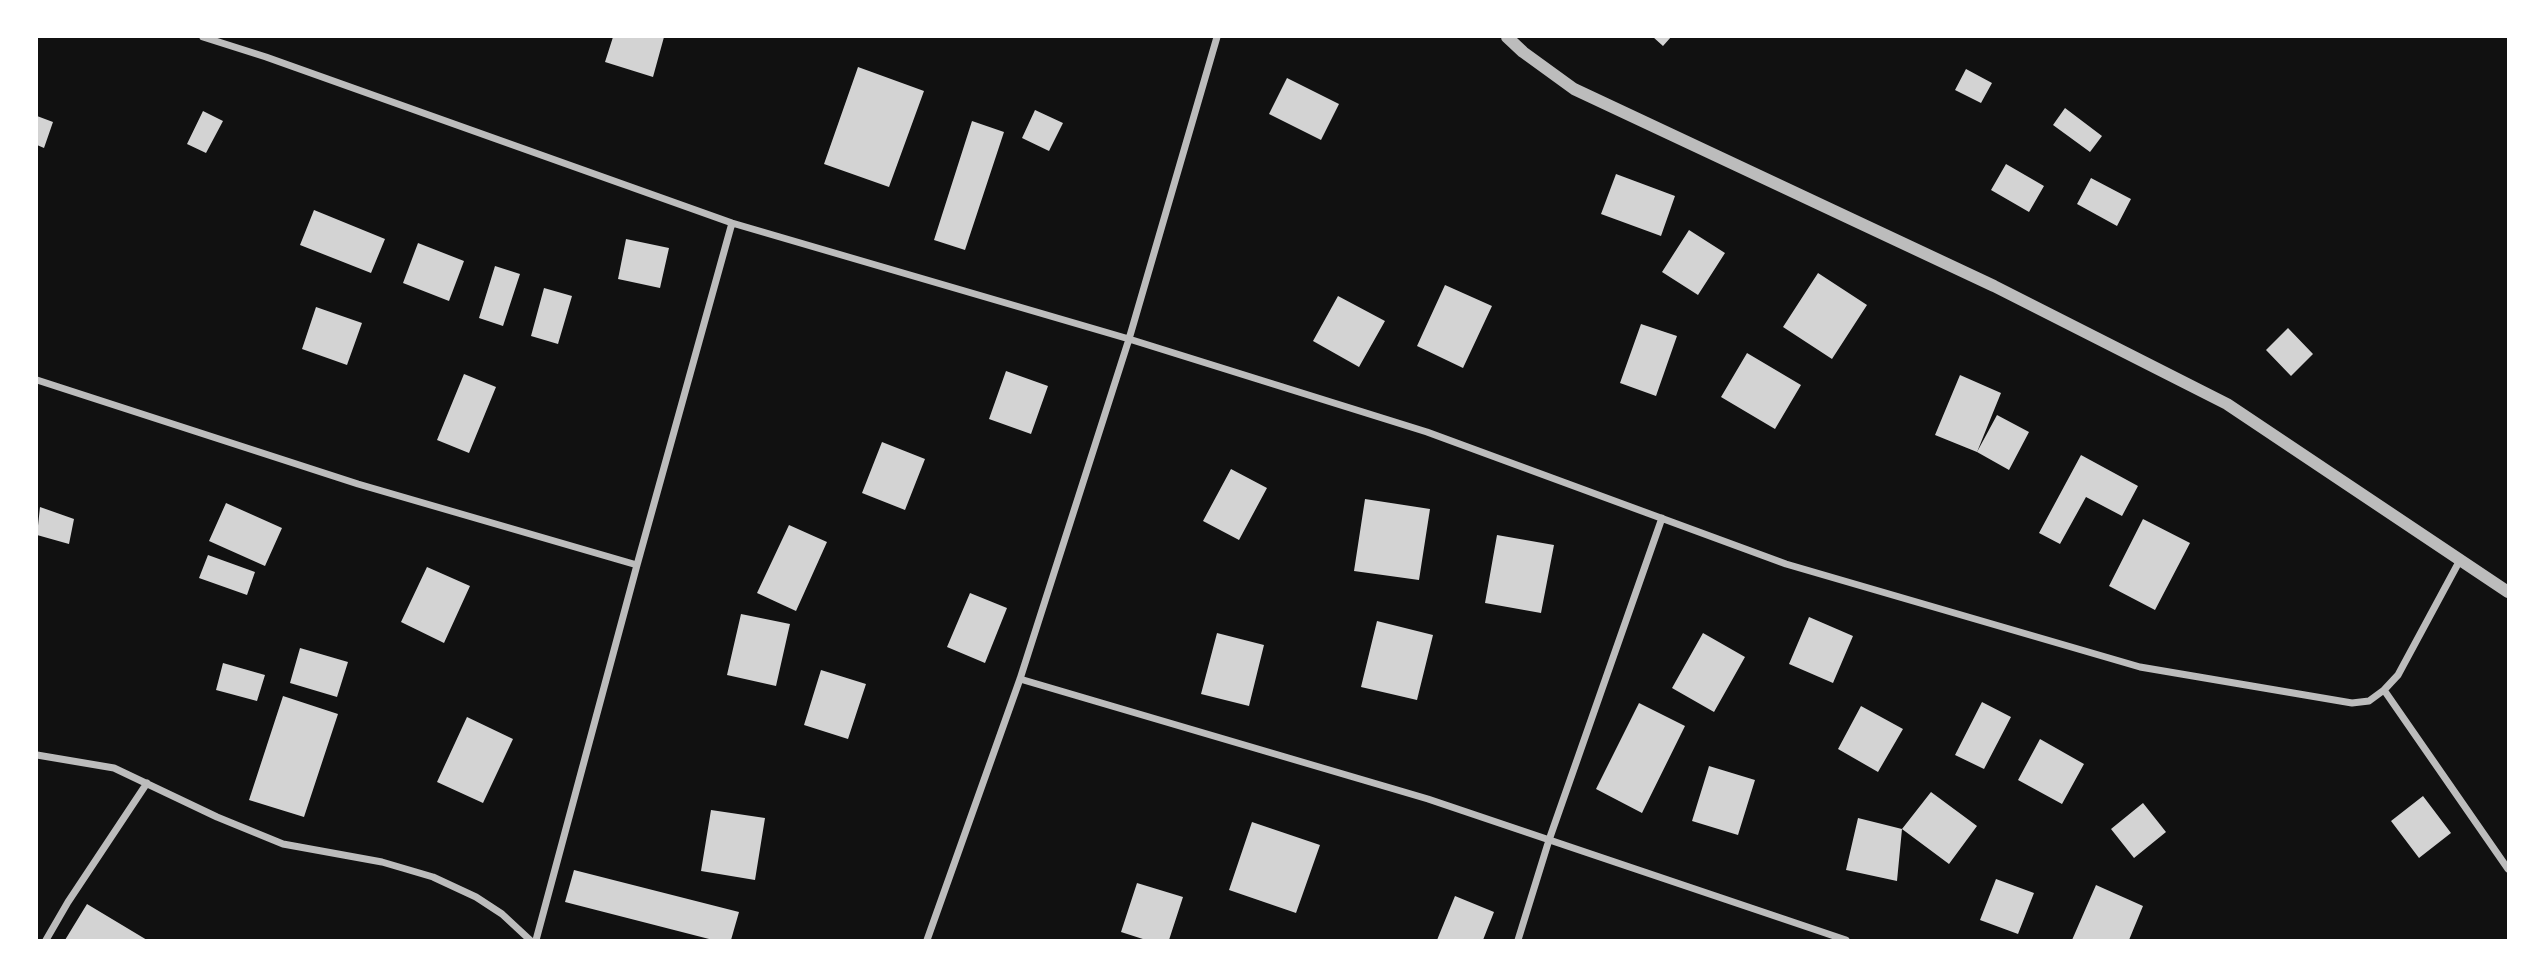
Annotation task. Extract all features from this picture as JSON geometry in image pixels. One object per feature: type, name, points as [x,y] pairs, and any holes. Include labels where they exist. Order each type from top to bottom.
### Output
[{"type":"street","points":[[203,37],[732,223],[1129,339],[1427,432],[1786,564],[2140,667],[2352,704],[2369,701],[2384,691],[2398,675],[2460,561]]},
{"type":"street","points":[[927,940],[1020,679],[1129,339],[1217,37]]},
{"type":"street","points":[[1507,37],[1574,89],[1994,286],[2227,404],[2508,592]]},
{"type":"street","points":[[536,940],[732,223]]},
{"type":"street","points":[[37,380],[358,484],[637,565]]},
{"type":"street","points":[[1518,940],[1549,840],[1662,518]]},
{"type":"street","points":[[1020,679],[1428,799],[1846,940]]},
{"type":"street","points":[[2384,691],[2508,869]]},
{"type":"street","points":[[37,755],[114,768],[217,817],[283,844],[382,862],[433,877],[476,897],[502,914],[530,940]]},
{"type":"street","points":[[46,940],[147,783]]},
{"type":"building","points":[[613,37],[664,37],[653,77],[605,62]]},
{"type":"building","points":[[1653,37],[1671,37],[1663,46]]},
{"type":"building","points":[[858,67],[924,91],[889,187],[824,164]]},
{"type":"building","points":[[1966,69],[1992,83],[1981,103],[1955,90]]},
{"type":"building","points":[[1287,78],[1339,104],[1321,140],[1269,114]]},
{"type":"building","points":[[2065,108],[2102,136],[2090,152],[2053,125]]},
{"type":"building","points":[[1035,110],[1063,123],[1049,151],[1022,138]]},
{"type":"building","points":[[203,111],[223,121],[206,153],[187,144]]},
{"type":"building","points":[[37,116],[53,122],[44,148],[37,145]]},
{"type":"building","points":[[972,121],[1004,132],[965,250],[934,240]]},
{"type":"building","points":[[2006,164],[2044,186],[2029,212],[1991,190]]},
{"type":"building","points":[[1616,174],[1675,196],[1661,236],[1601,214]]},
{"type":"building","points":[[2091,178],[2131,199],[2117,226],[2077,204]]},
{"type":"building","points":[[314,210],[385,239],[371,273],[300,245]]},
{"type":"building","points":[[1689,230],[1725,253],[1698,295],[1662,272]]},
{"type":"building","points":[[626,239],[669,248],[660,288],[618,279]]},
{"type":"building","points":[[418,243],[464,261],[449,301],[403,283]]},
{"type":"building","points":[[495,266],[520,274],[503,326],[479,318]]},
{"type":"building","points":[[1818,273],[1867,305],[1832,359],[1783,327]]},
{"type":"building","points":[[1445,285],[1492,306],[1463,368],[1417,346]]},
{"type":"building","points":[[544,288],[572,296],[558,344],[531,336]]},
{"type":"building","points":[[1338,296],[1385,321],[1359,367],[1313,341]]},
{"type":"building","points":[[316,307],[362,323],[347,365],[302,349]]},
{"type":"building","points":[[1641,324],[1677,336],[1656,396],[1620,383]]},
{"type":"building","points":[[2288,328],[2313,354],[2291,376],[2266,350]]},
{"type":"building","points":[[1747,353],[1801,385],[1775,429],[1721,397]]},
{"type":"building","points":[[1006,371],[1048,386],[1031,434],[989,419]]},
{"type":"building","points":[[464,374],[496,387],[469,453],[437,440]]},
{"type":"building","points":[[1960,375],[2001,393],[1977,452],[1935,435]]},
{"type":"building","points":[[1997,415],[2029,432],[2009,470],[1977,452]]},
{"type":"building","points":[[882,442],[925,459],[905,510],[862,493]]},
{"type":"building","points":[[2081,455],[2138,486],[2122,516],[2086,497],[2060,544],[2039,533]]},
{"type":"building","points":[[1231,469],[1267,488],[1239,540],[1203,521]]},
{"type":"building","points":[[1365,499],[1430,509],[1419,580],[1354,571]]},
{"type":"building","points":[[226,503],[282,528],[265,566],[209,541]]},
{"type":"building","points":[[40,507],[74,519],[69,544],[37,535]]},
{"type":"building","points":[[2143,519],[2190,543],[2155,610],[2109,586]]},
{"type":"building","points":[[789,525],[827,542],[796,611],[757,593]]},
{"type":"building","points":[[1497,535],[1554,545],[1541,613],[1485,603]]},
{"type":"building","points":[[208,555],[255,572],[247,595],[199,578]]},
{"type":"building","points":[[427,567],[470,586],[444,643],[401,622]]},
{"type":"building","points":[[970,593],[1007,608],[985,663],[947,647]]},
{"type":"building","points":[[741,614],[790,624],[776,686],[727,675]]},
{"type":"building","points":[[1809,617],[1853,636],[1833,683],[1789,664]]},
{"type":"building","points":[[1377,621],[1433,635],[1417,700],[1361,687]]},
{"type":"building","points":[[1217,633],[1264,645],[1249,706],[1201,694]]},
{"type":"building","points":[[1703,633],[1745,657],[1714,712],[1672,688]]},
{"type":"building","points":[[300,648],[348,662],[337,697],[290,683]]},
{"type":"building","points":[[223,663],[265,675],[257,701],[216,690]]},
{"type":"building","points":[[821,670],[866,684],[848,739],[804,725]]},
{"type":"building","points":[[283,696],[338,714],[304,817],[249,800]]},
{"type":"building","points":[[1982,702],[2011,717],[1984,769],[1955,755]]},
{"type":"building","points":[[1639,703],[1685,726],[1642,813],[1596,789]]},
{"type":"building","points":[[1861,706],[1903,729],[1878,772],[1838,749]]},
{"type":"building","points":[[467,717],[513,739],[483,803],[437,782]]},
{"type":"building","points":[[2040,739],[2084,764],[2062,804],[2018,780]]},
{"type":"building","points":[[1709,766],[1755,780],[1738,835],[1692,821]]},
{"type":"building","points":[[1931,792],[1977,826],[1949,864],[1902,829]]},
{"type":"building","points":[[2423,796],[2451,833],[2419,858],[2391,821]]},
{"type":"building","points":[[2143,803],[2166,832],[2134,858],[2111,829]]},
{"type":"building","points":[[711,810],[765,818],[755,880],[701,871]]},
{"type":"building","points":[[1858,818],[1902,829],[1897,881],[1846,870]]},
{"type":"building","points":[[1252,822],[1320,845],[1296,913],[1229,890]]},
{"type":"building","points":[[574,870],[739,912],[731,940],[713,940],[565,902]]},
{"type":"building","points":[[1996,879],[2034,893],[2018,934],[1980,920]]},
{"type":"building","points":[[1137,883],[1183,897],[1169,940],[1146,940],[1121,932]]},
{"type":"building","points":[[2096,885],[2143,906],[2129,940],[2072,940]]},
{"type":"building","points":[[1455,896],[1494,912],[1483,940],[1437,940]]},
{"type":"building","points":[[87,904],[147,940],[65,940]]}]
